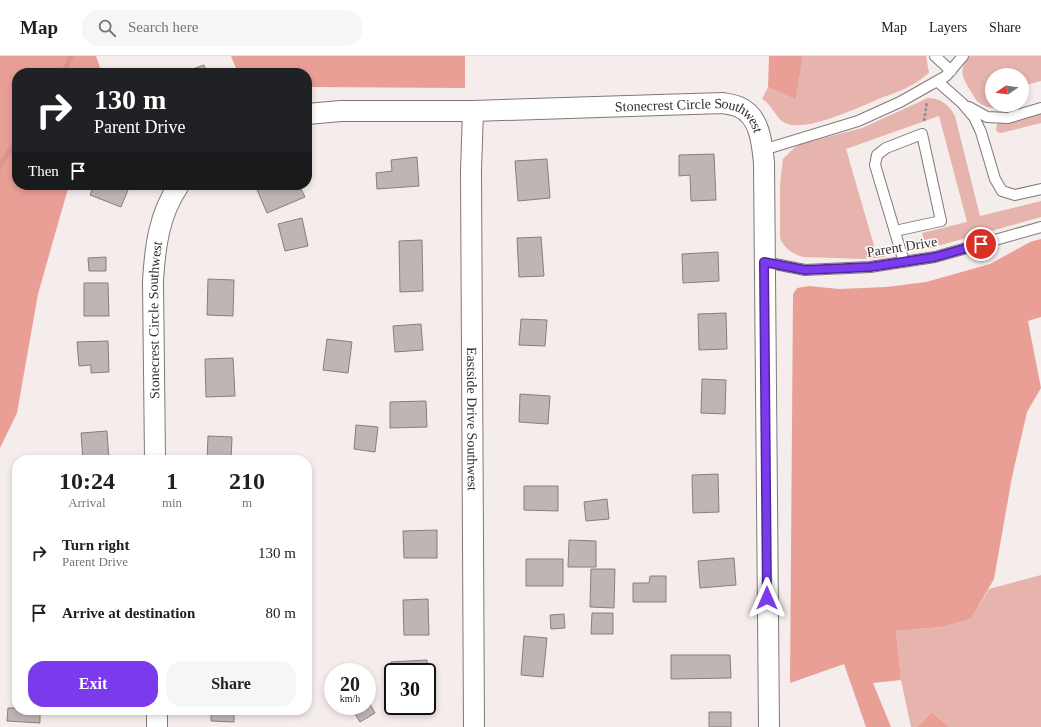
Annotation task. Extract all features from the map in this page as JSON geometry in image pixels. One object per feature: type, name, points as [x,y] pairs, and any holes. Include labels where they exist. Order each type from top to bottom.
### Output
[{"type":"street","name":"Stonecrest Circle Southwest","points":[[312,114],[341,111],[473,111],[723,103],[739,107],[752,117],[762,140],[763,150],[769,727]]},
{"type":"street","name":"Eastside Drive Southwest","points":[[473,111],[471,179],[474,727]]},
{"type":"street","name":"Stonecrest Circle Southwest","points":[[154,455],[154,252],[163,216],[176,190]]},
{"type":"street","points":[[157,715],[157,727]]},
{"type":"lane","points":[[935,56],[950,71]]},
{"type":"lane","points":[[763,150],[858,121],[900,102],[946,76],[963,56]]},
{"type":"lane","points":[[937,82],[962,103],[974,117],[981,132],[995,179],[1002,191],[1015,195],[1041,189]]},
{"type":"lane","points":[[962,103],[987,117],[1008,118],[1041,108]]},
{"type":"lane","points":[[895,231],[941,221],[922,134],[886,148],[877,155],[875,165],[904,262]]},
{"type":"lane","name":"Parent Drive","points":[[764,262],[805,270],[870,267],[935,257],[1041,227]]},
{"type":"path","points":[[924,121],[928,98]]},
{"type":"shaded area","points":[[0,56],[96,56],[100,68],[12,68],[12,190],[68,190],[38,294],[17,413],[0,448]]},
{"type":"shaded area","points":[[231,56],[465,56],[465,88],[312,87],[312,68],[236,68]]},
{"type":"shaded area","points":[[769,56],[803,56],[796,100],[768,87]]},
{"type":"shaded area","points":[[803,56],[926,56],[929,73],[904,89],[848,112],[808,124],[788,124],[781,120],[762,99],[768,87],[796,100]]},
{"type":"shaded area","points":[[970,56],[1041,56],[1041,81],[1029,84],[1029,68],[985,68],[985,106],[977,101],[964,79],[963,70],[966,61]]},
{"type":"shaded area","points":[[928,98],[937,99],[944,103],[955,116],[980,216],[1041,201],[1041,217],[930,248],[926,247],[922,233],[967,222],[939,116],[846,149],[875,249],[882,247],[885,257],[864,259],[803,257],[786,248],[780,238],[780,184],[783,159],[794,148],[801,144],[862,128]]},
{"type":"shaded area","points":[[1041,112],[1041,123],[1001,133],[997,132],[997,124]]},
{"type":"shaded area","points":[[1041,239],[1041,317],[1028,321],[1041,388],[1027,412],[1012,477],[994,579],[971,619],[942,627],[896,631],[901,680],[873,683],[891,727],[866,727],[844,664],[790,683],[793,294],[797,288],[809,286],[839,289],[886,287],[926,282],[990,264],[1030,242]]},
{"type":"shaded area","points":[[1041,575],[1041,727],[949,727],[932,712],[917,727],[911,727],[901,680],[896,631],[942,627],[971,619],[989,589]]},
{"type":"shaded area","points":[[932,712],[949,727],[917,727]]},
{"type":"building","points":[[204,65],[205,68],[195,68]]},
{"type":"building","points":[[714,154],[716,200],[691,201],[690,175],[679,176],[679,155]]},
{"type":"building","points":[[417,157],[419,186],[377,189],[376,173],[392,171],[391,160]]},
{"type":"building","points":[[547,159],[550,198],[518,201],[515,161]]},
{"type":"building","points":[[92,190],[128,190],[121,207],[90,195]]},
{"type":"building","points":[[257,190],[302,190],[305,197],[267,213]]},
{"type":"building","points":[[302,218],[308,246],[285,251],[278,224]]},
{"type":"building","points":[[541,237],[544,276],[519,277],[517,238]]},
{"type":"building","points":[[422,240],[423,291],[400,292],[399,241]]},
{"type":"building","points":[[718,252],[719,281],[683,283],[682,254]]},
{"type":"building","points":[[106,257],[106,271],[89,271],[88,258]]},
{"type":"building","points":[[208,279],[234,280],[233,316],[207,315]]},
{"type":"building","points":[[84,283],[108,283],[109,316],[84,316]]},
{"type":"building","points":[[726,313],[727,349],[699,350],[698,314]]},
{"type":"building","points":[[521,319],[547,320],[545,346],[519,345]]},
{"type":"building","points":[[421,324],[423,350],[395,352],[393,326]]},
{"type":"building","points":[[327,339],[352,342],[348,373],[323,370]]},
{"type":"building","points":[[108,341],[109,372],[91,373],[91,365],[79,366],[77,342]]},
{"type":"building","points":[[233,358],[235,396],[206,397],[205,359]]},
{"type":"building","points":[[702,379],[726,380],[725,414],[701,413]]},
{"type":"building","points":[[520,394],[550,396],[548,424],[519,422]]},
{"type":"building","points":[[426,401],[427,427],[390,428],[390,402]]},
{"type":"building","points":[[356,425],[378,427],[375,452],[354,449]]},
{"type":"building","points":[[107,431],[109,455],[83,455],[81,433]]},
{"type":"building","points":[[208,436],[232,437],[231,455],[207,455]]},
{"type":"building","points":[[718,474],[719,512],[693,513],[692,475]]},
{"type":"building","points":[[524,486],[558,486],[558,511],[524,510]]},
{"type":"building","points":[[607,499],[609,519],[586,521],[584,502]]},
{"type":"building","points":[[437,530],[437,558],[404,558],[403,531]]},
{"type":"building","points":[[569,540],[596,541],[596,567],[568,567]]},
{"type":"building","points":[[734,558],[736,585],[700,588],[698,561]]},
{"type":"building","points":[[526,559],[563,559],[563,586],[526,586]]},
{"type":"building","points":[[591,569],[615,569],[614,608],[590,607]]},
{"type":"building","points":[[650,576],[666,576],[666,602],[633,602],[633,583],[649,583]]},
{"type":"building","points":[[428,599],[429,635],[404,635],[403,600]]},
{"type":"building","points":[[592,613],[613,613],[613,634],[591,634]]},
{"type":"building","points":[[564,614],[565,628],[551,629],[550,615]]},
{"type":"building","points":[[524,636],[547,638],[543,677],[521,675]]},
{"type":"building","points":[[671,655],[730,655],[731,678],[671,679]]},
{"type":"building","points":[[427,660],[427,663],[391,663]]},
{"type":"building","points":[[8,708],[12,708],[12,715],[40,715],[40,723],[7,721]]},
{"type":"building","points":[[709,712],[731,712],[731,727],[709,727]]},
{"type":"building","points":[[211,715],[234,715],[234,722],[211,721]]},
{"type":"building","points":[[356,715],[372,715],[360,722]]},
{"type":"waterway","points":[[65,68],[71,56]]},
{"type":"waterway","points":[[0,166],[12,148]]},
{"type":"route","points":[[767,598],[764,262],[805,270],[870,267],[935,257],[981,244]]}]
